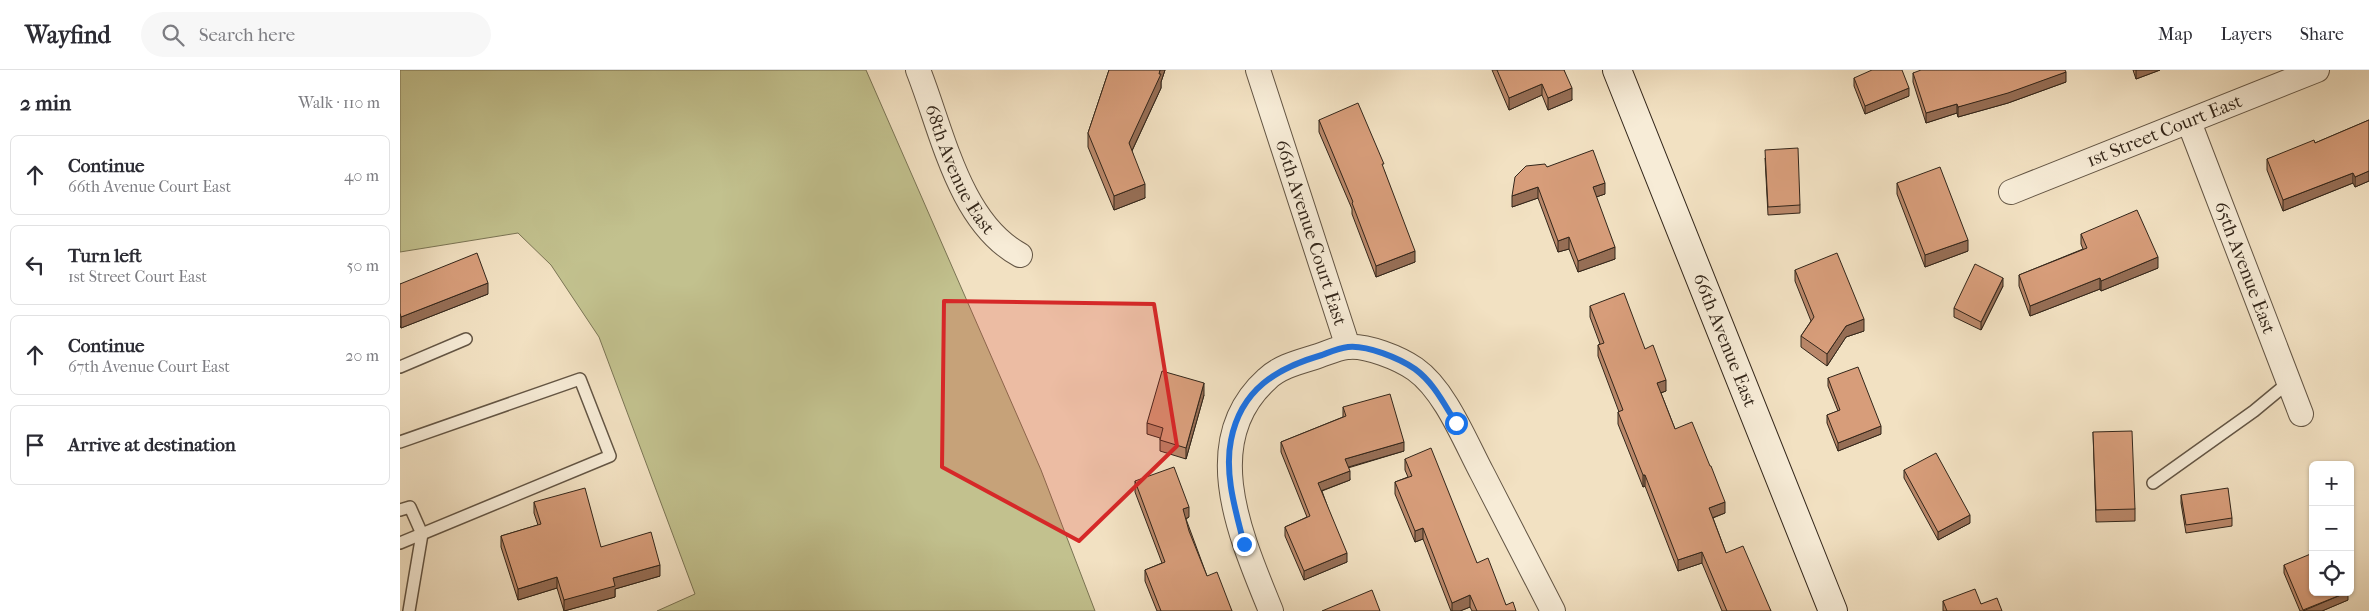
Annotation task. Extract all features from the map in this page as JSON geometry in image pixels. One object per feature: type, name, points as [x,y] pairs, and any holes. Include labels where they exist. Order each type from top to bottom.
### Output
[{"type":"street","name":"68th Avenue East","points":[[918,70],[966,197],[978,218],[1007,248],[1020,255]]},
{"type":"street","name":"66th Avenue Court East","points":[[1258,70],[1348,347],[1391,356],[1416,369],[1434,387],[1456,423],[1553,611]]},
{"type":"street","name":"66th Avenue East","points":[[1617,70],[1833,611]]},
{"type":"street","name":"1st Street Court East","points":[[2011,192],[2317,70]]},
{"type":"street","name":"65th Avenue East","points":[[2190,122],[2301,414]]},
{"type":"street","points":[[1271,611],[1244,544],[1233,500],[1230,440],[1240,414],[1268,378],[1287,366],[1348,347]]},
{"type":"lane","points":[[400,367],[466,339]]},
{"type":"lane","points":[[400,442],[580,379],[610,456],[400,543]]},
{"type":"lane","points":[[2152,483],[2254,411],[2289,382]]},
{"type":"lane","points":[[400,510],[410,507],[422,534],[409,611]]},
{"type":"highlighted area","points":[[944,301],[1154,304],[1177,446],[1079,541],[942,467]]},
{"type":"shaded area","points":[[400,70],[866,70],[1041,470],[1095,611],[657,611],[695,594],[599,337],[551,265],[518,233],[400,252]]},
{"type":"building","points":[[1109,70],[1160,70],[1159,74],[1161,74],[1129,143],[1145,184],[1114,196],[1088,133]]},
{"type":"building","points":[[1497,70],[1564,70],[1572,88],[1548,98],[1542,84],[1509,98]]},
{"type":"building","points":[[1872,70],[1902,70],[1909,88],[1865,106],[1854,78]]},
{"type":"building","points":[[1921,70],[2065,70],[2066,72],[2008,93],[1958,107],[1957,104],[1926,113],[1913,73]]},
{"type":"building","points":[[1358,103],[1384,164],[1382,164],[1415,251],[1376,266],[1353,202],[1319,120]]},
{"type":"building","points":[[2369,120],[2369,171],[2355,177],[2353,173],[2283,200],[2267,159],[2314,140],[2315,143]]},
{"type":"building","points":[[1798,148],[1800,205],[1768,207],[1765,150]]},
{"type":"building","points":[[1593,150],[1605,183],[1593,187],[1615,247],[1578,261],[1569,237],[1558,241],[1538,187],[1512,196],[1515,177],[1526,166],[1545,164],[1547,167]]},
{"type":"building","points":[[1940,167],[1968,240],[1925,255],[1897,183]]},
{"type":"building","points":[[2137,210],[2158,257],[2101,281],[2100,278],[2030,306],[2019,275],[2087,248],[2081,234]]},
{"type":"building","points":[[477,253],[488,283],[401,317],[400,284]]},
{"type":"building","points":[[1837,253],[1864,319],[1846,326],[1827,354],[1801,336],[1814,317],[1795,270]]},
{"type":"building","points":[[1975,264],[2003,278],[1981,322],[1954,308]]},
{"type":"building","points":[[1624,293],[1645,349],[1653,345],[1666,380],[1657,383],[1675,429],[1692,422],[1711,466],[1725,502],[1709,508],[1726,553],[1743,546],[1771,611],[1727,611],[1702,552],[1678,560],[1618,412],[1623,410],[1598,345],[1604,343],[1590,306]]},
{"type":"building","points":[[1858,367],[1881,426],[1838,443],[1827,415],[1840,410],[1828,378]]},
{"type":"building","points":[[1162,371],[1204,383],[1186,448],[1160,440],[1163,428],[1147,423]]},
{"type":"building","points":[[1390,394],[1404,442],[1345,459],[1350,471],[1318,483],[1347,553],[1304,571],[1285,527],[1310,516],[1281,442],[1346,416],[1343,407]]},
{"type":"building","points":[[2132,431],[2135,509],[2096,510],[2093,432]]},
{"type":"building","points":[[1431,448],[1477,563],[1488,558],[1506,605],[1513,602],[1516,611],[1477,611],[1470,595],[1452,603],[1423,528],[1415,531],[1395,482],[1412,476],[1405,459]]},
{"type":"building","points":[[1936,453],[1970,515],[1938,532],[1904,470]]},
{"type":"building","points":[[1174,467],[1189,507],[1183,509],[1189,531],[1207,576],[1217,572],[1232,611],[1161,611],[1145,570],[1165,562],[1135,481]]},
{"type":"building","points":[[585,488],[601,547],[651,532],[660,565],[613,578],[615,586],[564,600],[557,577],[518,589],[501,536],[541,524],[534,502]]},
{"type":"building","points":[[2228,488],[2232,518],[2186,525],[2181,495]]},
{"type":"building","points":[[2309,555],[2309,596],[2338,596],[2303,610],[2284,565]]},
{"type":"building","points":[[1975,589],[1981,604],[1997,598],[2002,611],[1947,611],[1943,601]]},
{"type":"building","points":[[1372,590],[1380,611],[1322,611]]},
{"type":"route","points":[[1244,544],[1233,500],[1230,440],[1240,414],[1254,393],[1268,378],[1287,366],[1348,347],[1370,350],[1391,356],[1416,369],[1434,387],[1456,423]]}]
